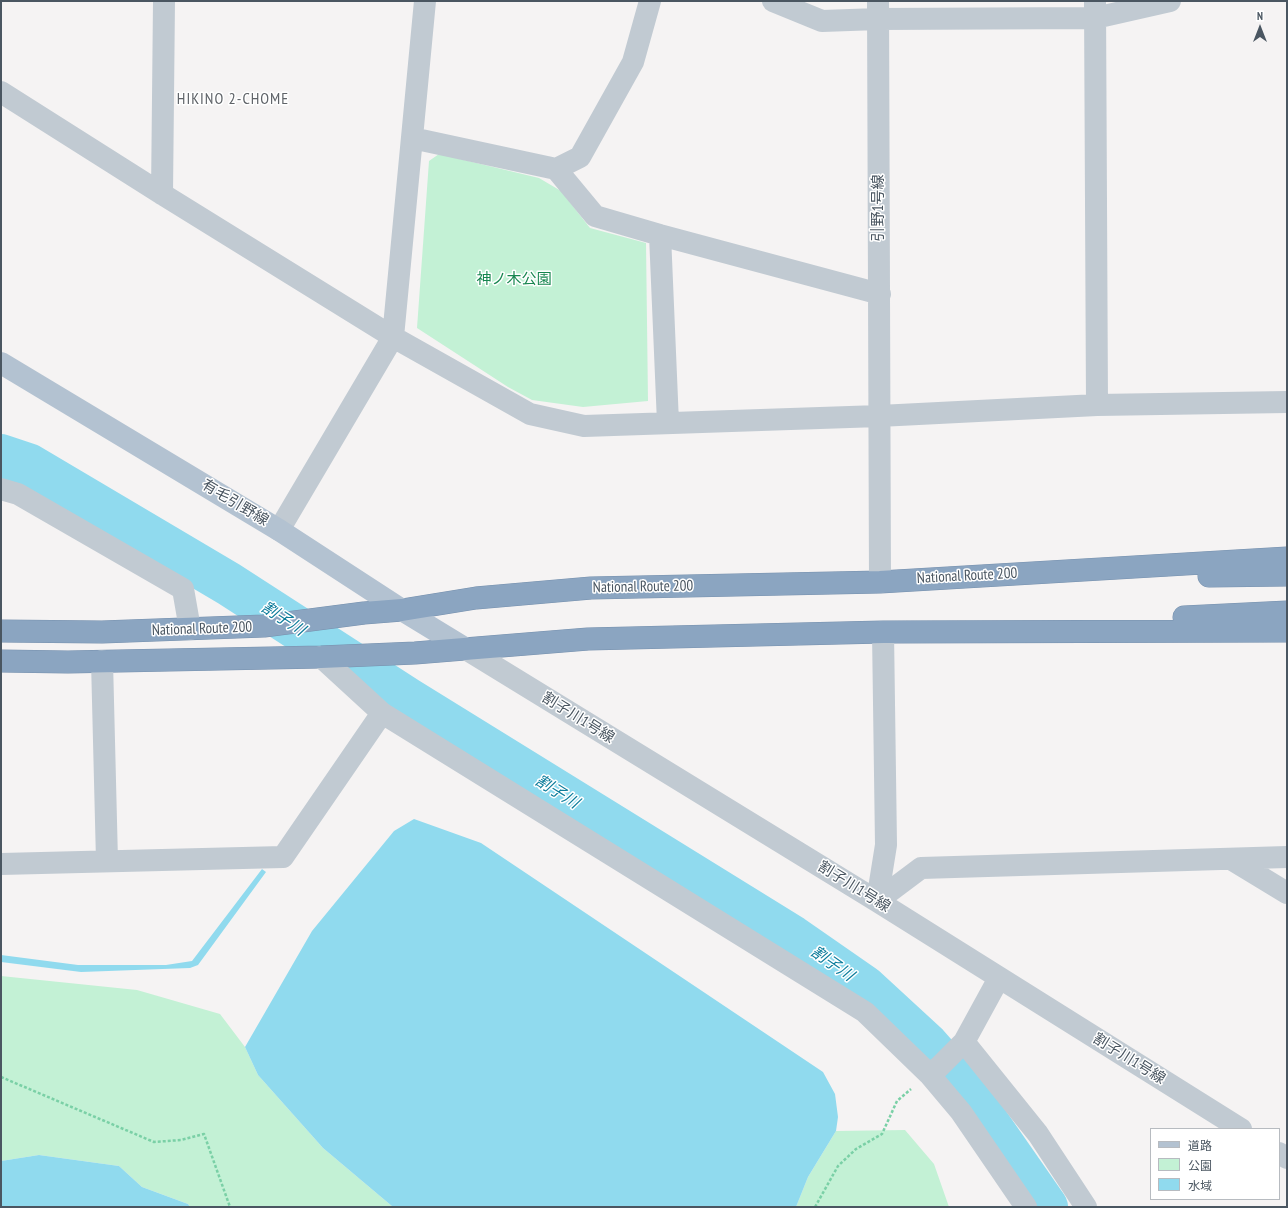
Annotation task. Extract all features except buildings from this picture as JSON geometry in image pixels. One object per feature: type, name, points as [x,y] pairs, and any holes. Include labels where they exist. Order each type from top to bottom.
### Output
[{"type":"highway","name":"National Route 200","points":[[1,631],[102,632],[264,626],[364,613],[402,610],[476,598],[590,588],[880,582],[1287,558]]},
{"type":"highway","points":[[880,582],[1287,575]]},
{"type":"highway","points":[[883,632],[1287,612]]},
{"type":"highway","name":"National Route 200","points":[[1,661],[102,661],[321,657],[415,653],[588,639],[883,632],[1287,631]]},
{"type":"main road","name":"有毛引野線","points":[[1,363],[279,530],[402,610],[466,649]]},
{"type":"street","points":[[162,194],[164,1]]},
{"type":"street","points":[[279,530],[393,337],[425,1]]},
{"type":"street","points":[[556,169],[580,157],[584,150],[633,62],[650,1]]},
{"type":"street","points":[[774,1],[822,21],[878,10],[1095,10],[1170,1]]},
{"type":"street","name":"引野1号線","points":[[878,10],[880,582]]},
{"type":"street","points":[[1095,10],[1097,405]]},
{"type":"street","points":[[1,92],[393,337],[530,414],[584,426],[879,416],[1097,405],[1287,402]]},
{"type":"street","points":[[412,138],[556,169],[595,216],[880,294]]},
{"type":"street","points":[[660,235],[668,423]]},
{"type":"street","points":[[1,489],[18,494],[183,589],[190,629]]},
{"type":"street","points":[[877,901],[886,845],[883,632]]},
{"type":"street","name":"割子川1号線","points":[[466,649],[877,901],[1239,1128]]},
{"type":"street","points":[[321,657],[382,713],[865,1012],[934,1070],[1026,1207]]},
{"type":"street","points":[[102,661],[107,861]]},
{"type":"street","points":[[1,864],[283,857],[382,713]]},
{"type":"street","points":[[877,901],[921,868],[1287,857]]},
{"type":"street","points":[[1231,859],[1287,893]]},
{"type":"street","points":[[934,1070],[960,1046],[998,978]]},
{"type":"street","points":[[960,1046],[1038,1134],[1086,1207]]},
{"type":"path","points":[[815,1207],[838,1166],[856,1149],[882,1134],[897,1101],[934,1070]]},
{"type":"path","points":[[1,1077],[154,1142],[181,1140],[204,1134],[230,1207]]},
{"type":"green space","name":"神ノ木公園","points":[[439,154],[539,178],[561,191],[590,228],[646,243],[648,401],[583,407],[532,400],[508,387],[417,328],[429,161]]},
{"type":"green space","points":[[1,976],[137,990],[220,1014],[245,1047],[258,1075],[323,1148],[393,1207],[190,1207],[188,1204],[142,1187],[119,1166],[39,1155],[1,1161]]},
{"type":"green space","points":[[905,1130],[934,1164],[949,1207],[796,1207],[808,1177],[836,1131]]},
{"type":"water","points":[[414,819],[481,843],[823,1072],[835,1094],[838,1117],[836,1131],[808,1177],[796,1207],[393,1207],[323,1148],[258,1075],[245,1047],[312,931],[394,831]]},
{"type":"water","points":[[262,869],[266,872],[198,965],[190,968],[81,972],[1,962],[1,955],[78,965],[166,965],[192,961]]},
{"type":"water","points":[[39,1155],[119,1166],[142,1187],[188,1204],[190,1207],[1,1207],[1,1161]]},
{"type":"waterway","name":"割子川","points":[[1,456],[28,465],[229,584],[407,699],[792,937],[864,987],[927,1045],[957,1079],[1046,1207]]},
{"type":"district","name":"HIKINO 2-CHOME","points":[[233,99]]}]
